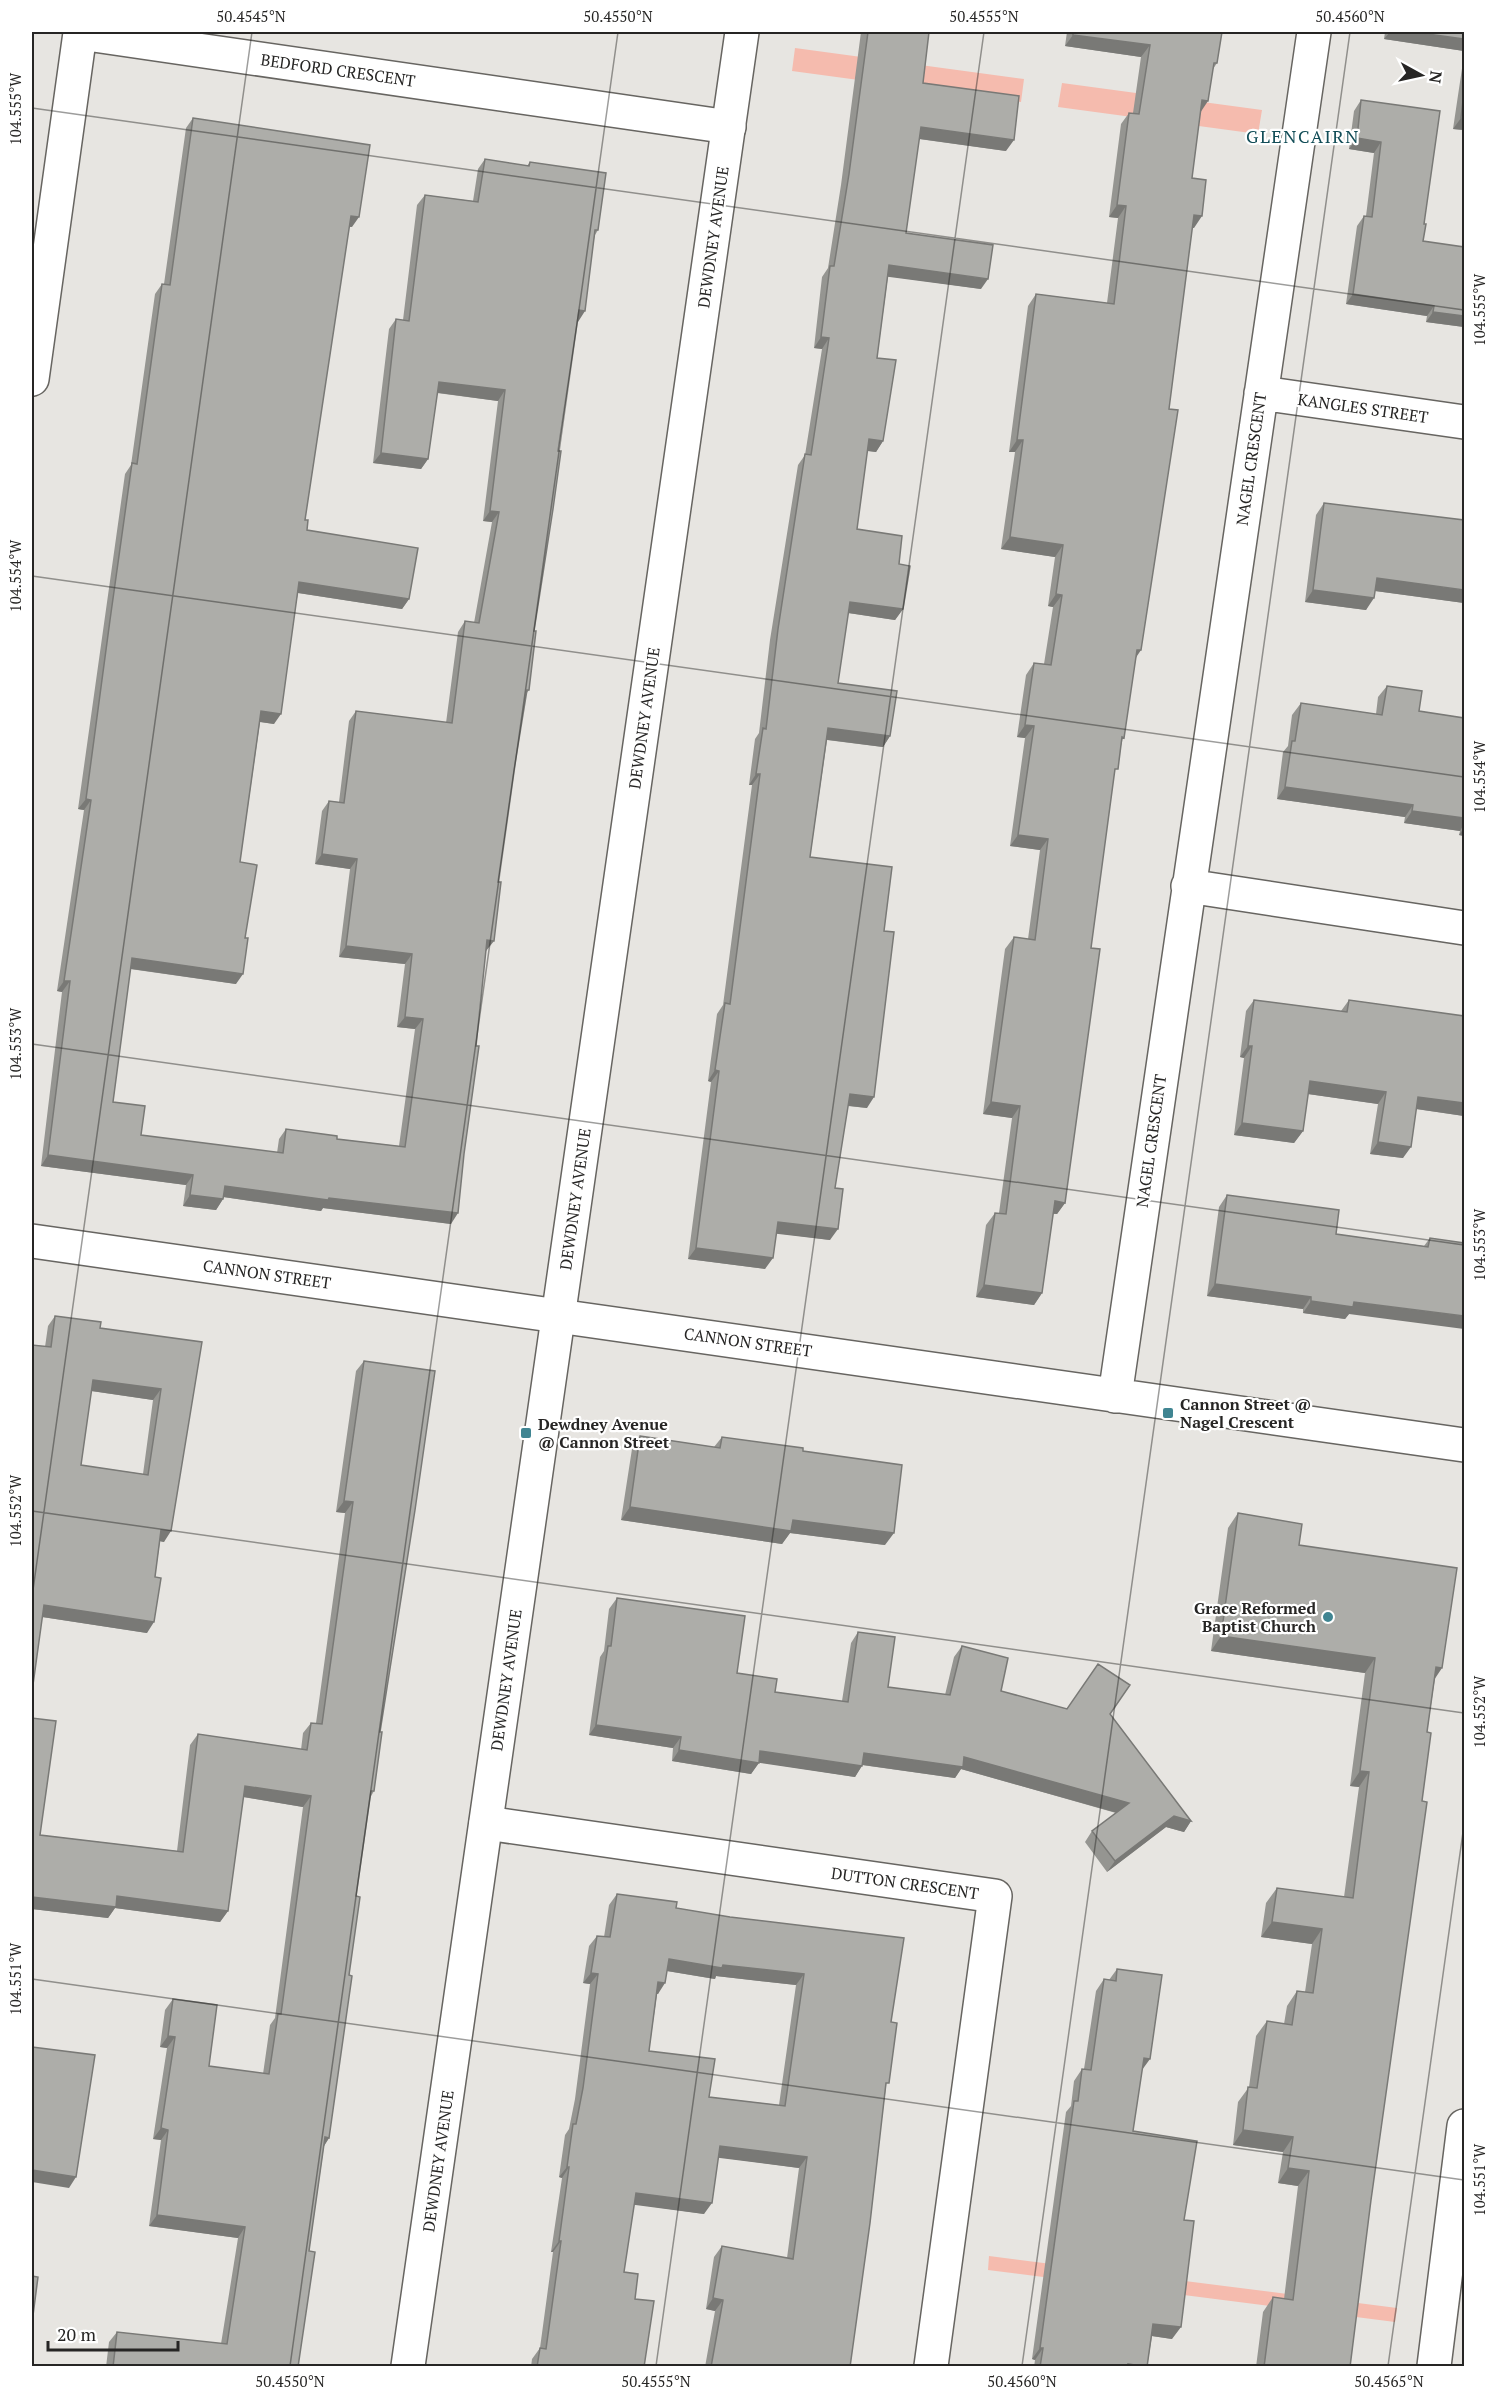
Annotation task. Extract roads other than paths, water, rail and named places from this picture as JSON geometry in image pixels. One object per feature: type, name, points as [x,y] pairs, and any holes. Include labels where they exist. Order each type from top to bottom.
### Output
[{"type":"street","name":"DEWDNEY AVENUE","points":[[408,2367],[742,32]]},
{"type":"street","name":"NAGEL CRESCENT","points":[[1114,1396],[1314,32]]},
{"type":"street","name":"BEDFORD CRESCENT","points":[[32,379],[80,33],[729,127]]},
{"type":"street","name":"KANGLES STREET","points":[[1261,393],[1464,422]]},
{"type":"street","points":[[1188,886],[1464,927]]},
{"type":"street","name":"CANNON STREET","points":[[32,1241],[1464,1445]]},
{"type":"street","name":"DUTTON CRESCENT","points":[[486,1822],[995,1896],[931,2367]]},
{"type":"street","points":[[1434,2367],[1464,2126]]},
{"type":"place","name":"Cannon Street @ Nagel Crescent","points":[[1168,1413]]},
{"type":"place","name":"Dewdney Avenue @ Cannon Street","points":[[526,1433]]},
{"type":"place","name":"Grace Reformed Baptist Church","points":[[1328,1617]]},
{"type":"district","name":"GLENCAIRN","points":[[1303,137]]}]
